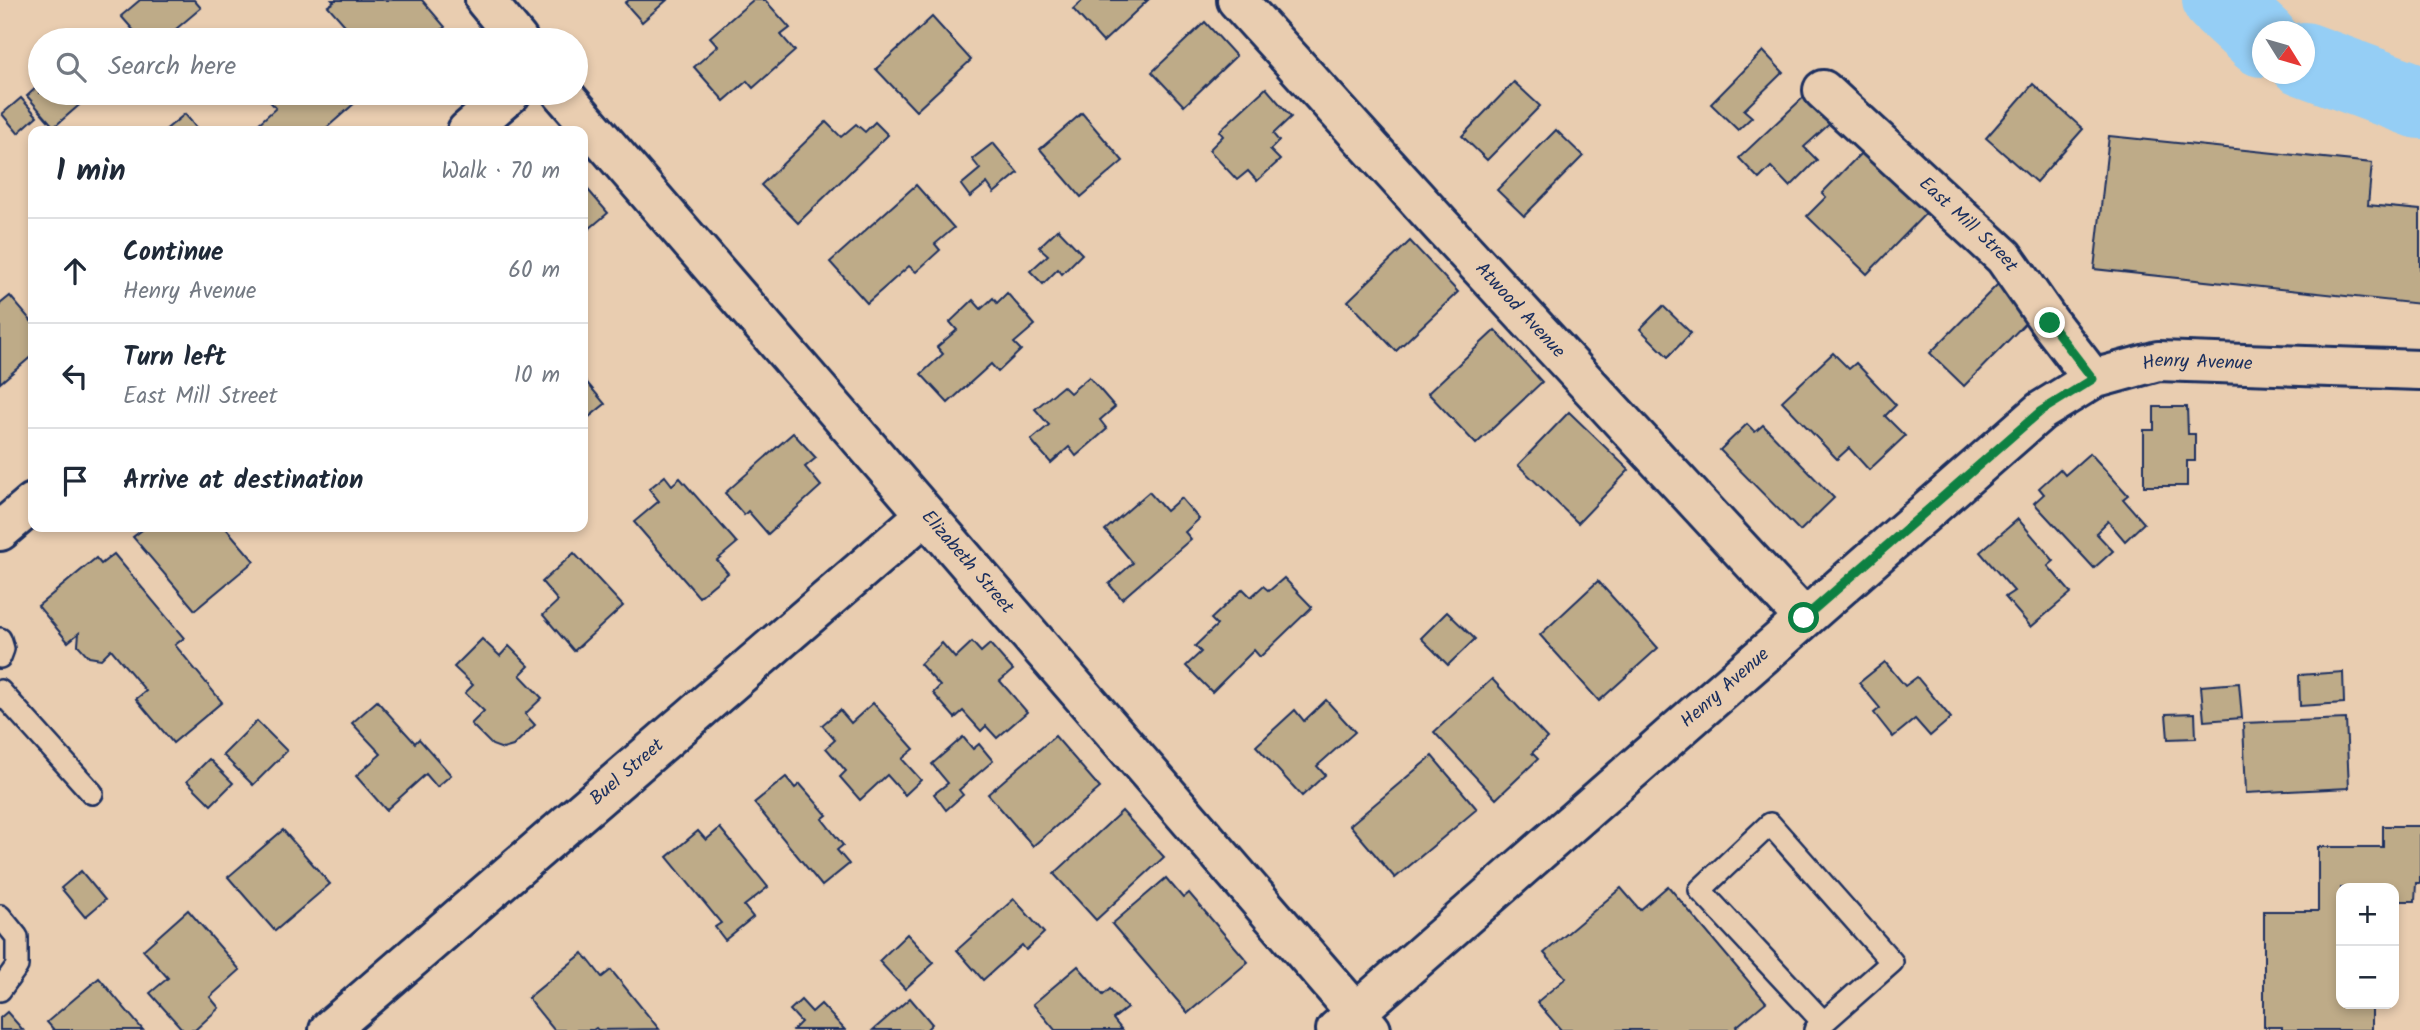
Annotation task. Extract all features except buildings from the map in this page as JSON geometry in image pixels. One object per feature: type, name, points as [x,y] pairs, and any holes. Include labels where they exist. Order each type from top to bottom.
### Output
[{"type":"street","points":[[485,0],[508,28]]},
{"type":"street","name":"Atwood Avenue","points":[[1237,0],[1446,232],[1804,618]]},
{"type":"street","name":"East Mill Street","points":[[1823,90],[2004,257],[2093,379]]},
{"type":"street","points":[[473,126],[497,105]]},
{"type":"street","name":"Elizabeth Street","points":[[572,105],[925,515],[1354,1024]]},
{"type":"street","name":"Henry Avenue","points":[[1354,1024],[1804,618],[2041,411],[2093,379],[2158,361],[2420,370]]},
{"type":"street","points":[[0,531],[28,507]]},
{"type":"street","name":"Buel Street","points":[[329,1030],[925,515]]},
{"type":"lane","points":[[0,639],[3,649],[0,657]]},
{"type":"lane","points":[[0,691],[92,793]]},
{"type":"lane","points":[[1770,824],[1892,962],[1819,1026],[1700,890],[1770,824]]},
{"type":"lane","points":[[0,916],[17,937],[17,966],[0,990]]},
{"type":"waterway","points":[[2219,0],[2252,31]]},
{"type":"waterway","points":[[2315,63],[2420,102]]},
{"type":"route","points":[[1804,618],[2041,411],[2093,379],[2050,323]]}]
